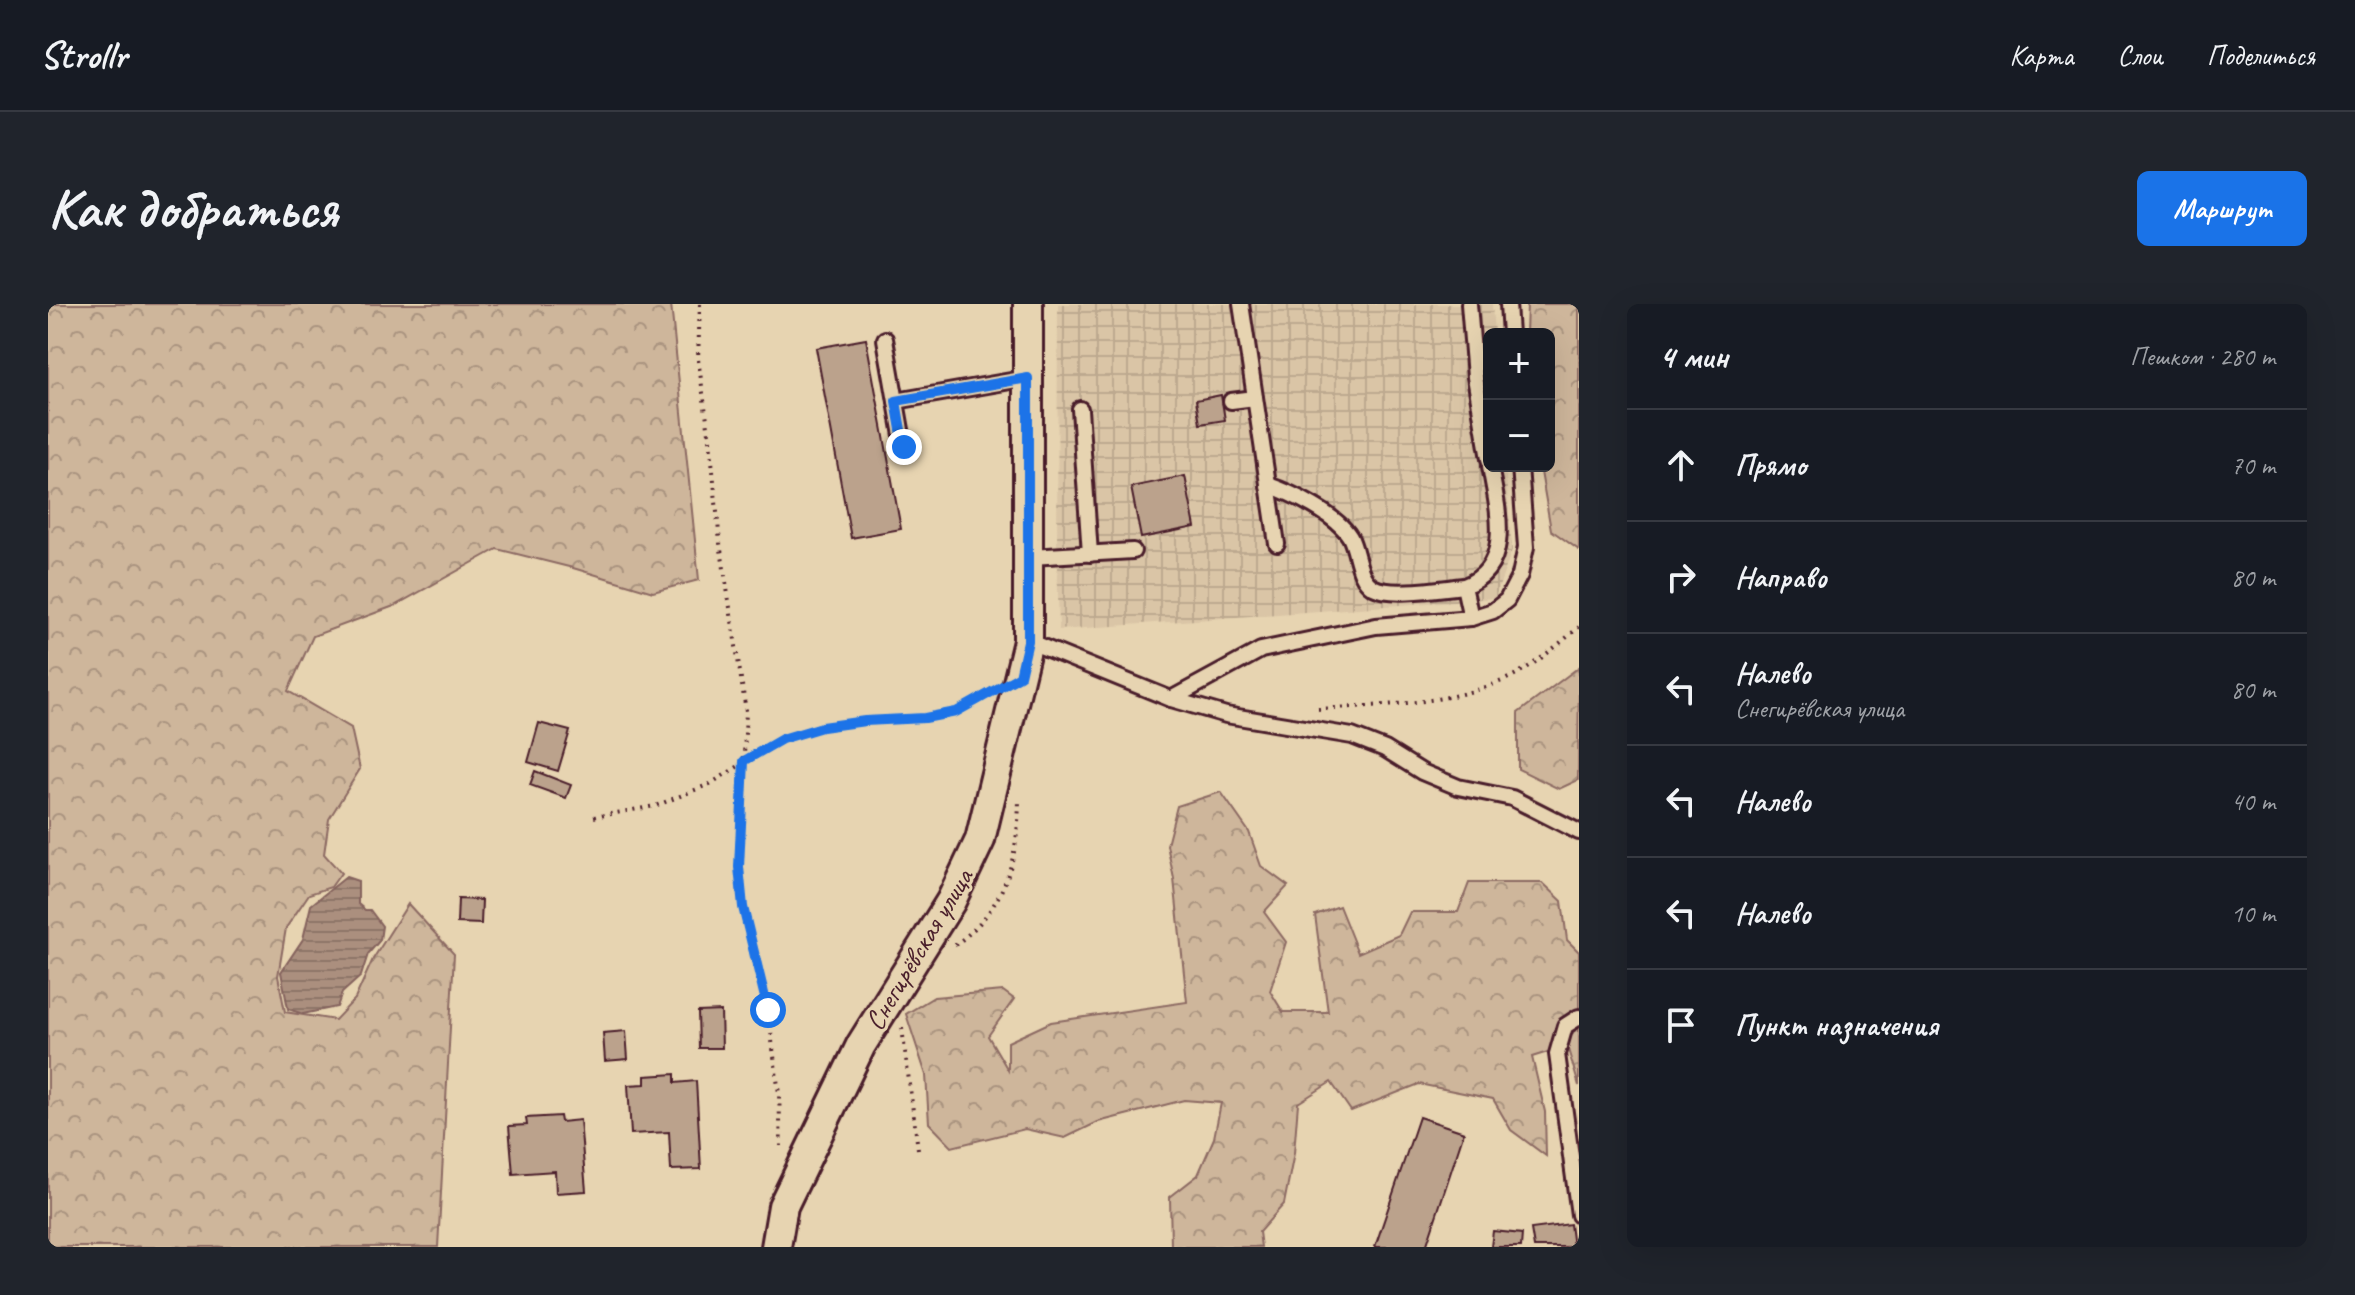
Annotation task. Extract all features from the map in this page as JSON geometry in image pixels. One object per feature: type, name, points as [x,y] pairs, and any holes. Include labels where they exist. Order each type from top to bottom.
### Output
[{"type":"street","name":"Снегирёвская улица","points":[[776,1247],[783,1206],[861,1045],[951,901],[980,840],[1028,641],[1028,304]]},
{"type":"lane","points":[[1241,304],[1277,544]]},
{"type":"lane","points":[[1469,304],[1475,377],[1483,424]]},
{"type":"lane","points":[[1508,304],[1510,328]]},
{"type":"lane","points":[[885,339],[904,447]]},
{"type":"lane","points":[[896,401],[1028,378]]},
{"type":"lane","points":[[1231,401],[1255,398]]},
{"type":"lane","points":[[1080,409],[1090,554]]},
{"type":"lane","points":[[1268,485],[1283,490],[1335,520],[1352,540],[1366,580],[1373,587],[1395,591],[1464,586],[1486,573],[1494,562],[1500,530],[1491,472]]},
{"type":"lane","points":[[1171,699],[1261,650],[1376,626],[1471,618],[1493,611],[1507,600],[1520,575],[1526,547],[1520,472]]},
{"type":"lane","points":[[1030,557],[1133,551]]},
{"type":"lane","points":[[1464,586],[1471,618]]},
{"type":"lane","points":[[1028,641],[1171,699],[1226,715],[1352,736],[1385,749],[1422,772],[1458,787],[1512,798],[1567,823],[1579,832]]},
{"type":"lane","points":[[1579,1017],[1565,1026],[1557,1054],[1579,1215]]},
{"type":"path","points":[[700,304],[698,359],[720,543],[746,711],[740,880],[743,907],[768,1010],[779,1094],[781,1150]]},
{"type":"path","points":[[1316,709],[1421,703],[1473,691],[1504,680],[1533,663],[1579,627]]},
{"type":"path","points":[[594,817],[668,801],[710,784],[782,739],[822,727],[925,718],[956,712],[1020,676]]},
{"type":"path","points":[[897,987],[918,1149]]},
{"type":"shaded area","points":[[1058,304],[1492,304],[1494,328],[1483,328],[1483,472],[1506,472],[1512,550],[1495,598],[1059,630]]},
{"type":"shaded area","points":[[346,877],[358,881],[358,904],[370,910],[382,926],[380,940],[368,954],[361,976],[342,993],[337,1007],[303,1014],[288,1009],[281,972],[303,939],[311,905]]},
{"type":"green space","points":[[48,304],[671,304],[699,580],[653,592],[497,549],[394,606],[313,636],[288,691],[351,728],[360,769],[329,819],[324,854],[341,873],[331,887],[309,894],[286,928],[278,976],[285,1012],[335,1020],[355,999],[373,959],[408,904],[454,954],[438,1247],[48,1247]]},
{"type":"green space","points":[[1527,304],[1579,304],[1579,550],[1551,530],[1541,472],[1555,472],[1555,328],[1526,328]]},
{"type":"green space","points":[[1579,667],[1578,780],[1559,789],[1518,769],[1518,713]]},
{"type":"green space","points":[[1221,792],[1249,832],[1261,866],[1288,886],[1264,912],[1286,942],[1270,991],[1283,1012],[1328,1012],[1315,915],[1339,906],[1358,953],[1399,935],[1410,912],[1458,912],[1469,883],[1543,883],[1562,901],[1567,940],[1579,952],[1579,1086],[1567,1046],[1532,1057],[1545,1112],[1546,1156],[1511,1130],[1493,1099],[1419,1084],[1351,1111],[1331,1082],[1298,1103],[1294,1153],[1284,1204],[1259,1232],[1261,1247],[1171,1247],[1170,1197],[1198,1175],[1214,1138],[1221,1103],[1184,1100],[1098,1122],[1065,1138],[1025,1129],[952,1147],[929,1123],[926,1075],[906,1014],[934,997],[1003,991],[1014,999],[988,1036],[1008,1070],[1008,1042],[1051,1022],[1187,1002],[1174,879],[1167,845],[1177,806]]},
{"type":"building","points":[[866,339],[901,529],[851,538],[816,348]]},
{"type":"building","points":[[1221,395],[1225,420],[1200,424],[1196,400]]},
{"type":"building","points":[[1185,476],[1195,527],[1141,538],[1131,487]]},
{"type":"building","points":[[539,723],[570,731],[558,771],[528,762]]},
{"type":"building","points":[[535,771],[571,785],[566,798],[530,785]]},
{"type":"building","points":[[458,899],[482,900],[481,924],[457,923]]},
{"type":"building","points":[[721,1011],[722,1048],[699,1048],[698,1012]]},
{"type":"building","points":[[626,1031],[628,1059],[605,1061],[603,1033]]},
{"type":"building","points":[[675,1074],[675,1083],[696,1081],[701,1169],[671,1170],[669,1132],[631,1134],[628,1085],[645,1084],[645,1076]]},
{"type":"building","points":[[560,1116],[561,1122],[580,1120],[586,1191],[556,1193],[555,1171],[513,1174],[509,1126],[527,1125],[526,1118]]},
{"type":"building","points":[[1419,1117],[1464,1132],[1426,1247],[1375,1247]]},
{"type":"building","points":[[1570,1224],[1573,1247],[1534,1247],[1531,1229]]},
{"type":"building","points":[[1493,1231],[1522,1234],[1521,1247],[1491,1247]]},
{"type":"route","points":[[768,1010],[743,907],[739,867],[744,761],[782,739],[822,727],[925,718],[956,712],[1020,676],[1028,641],[1028,378],[896,401],[904,447]]}]
